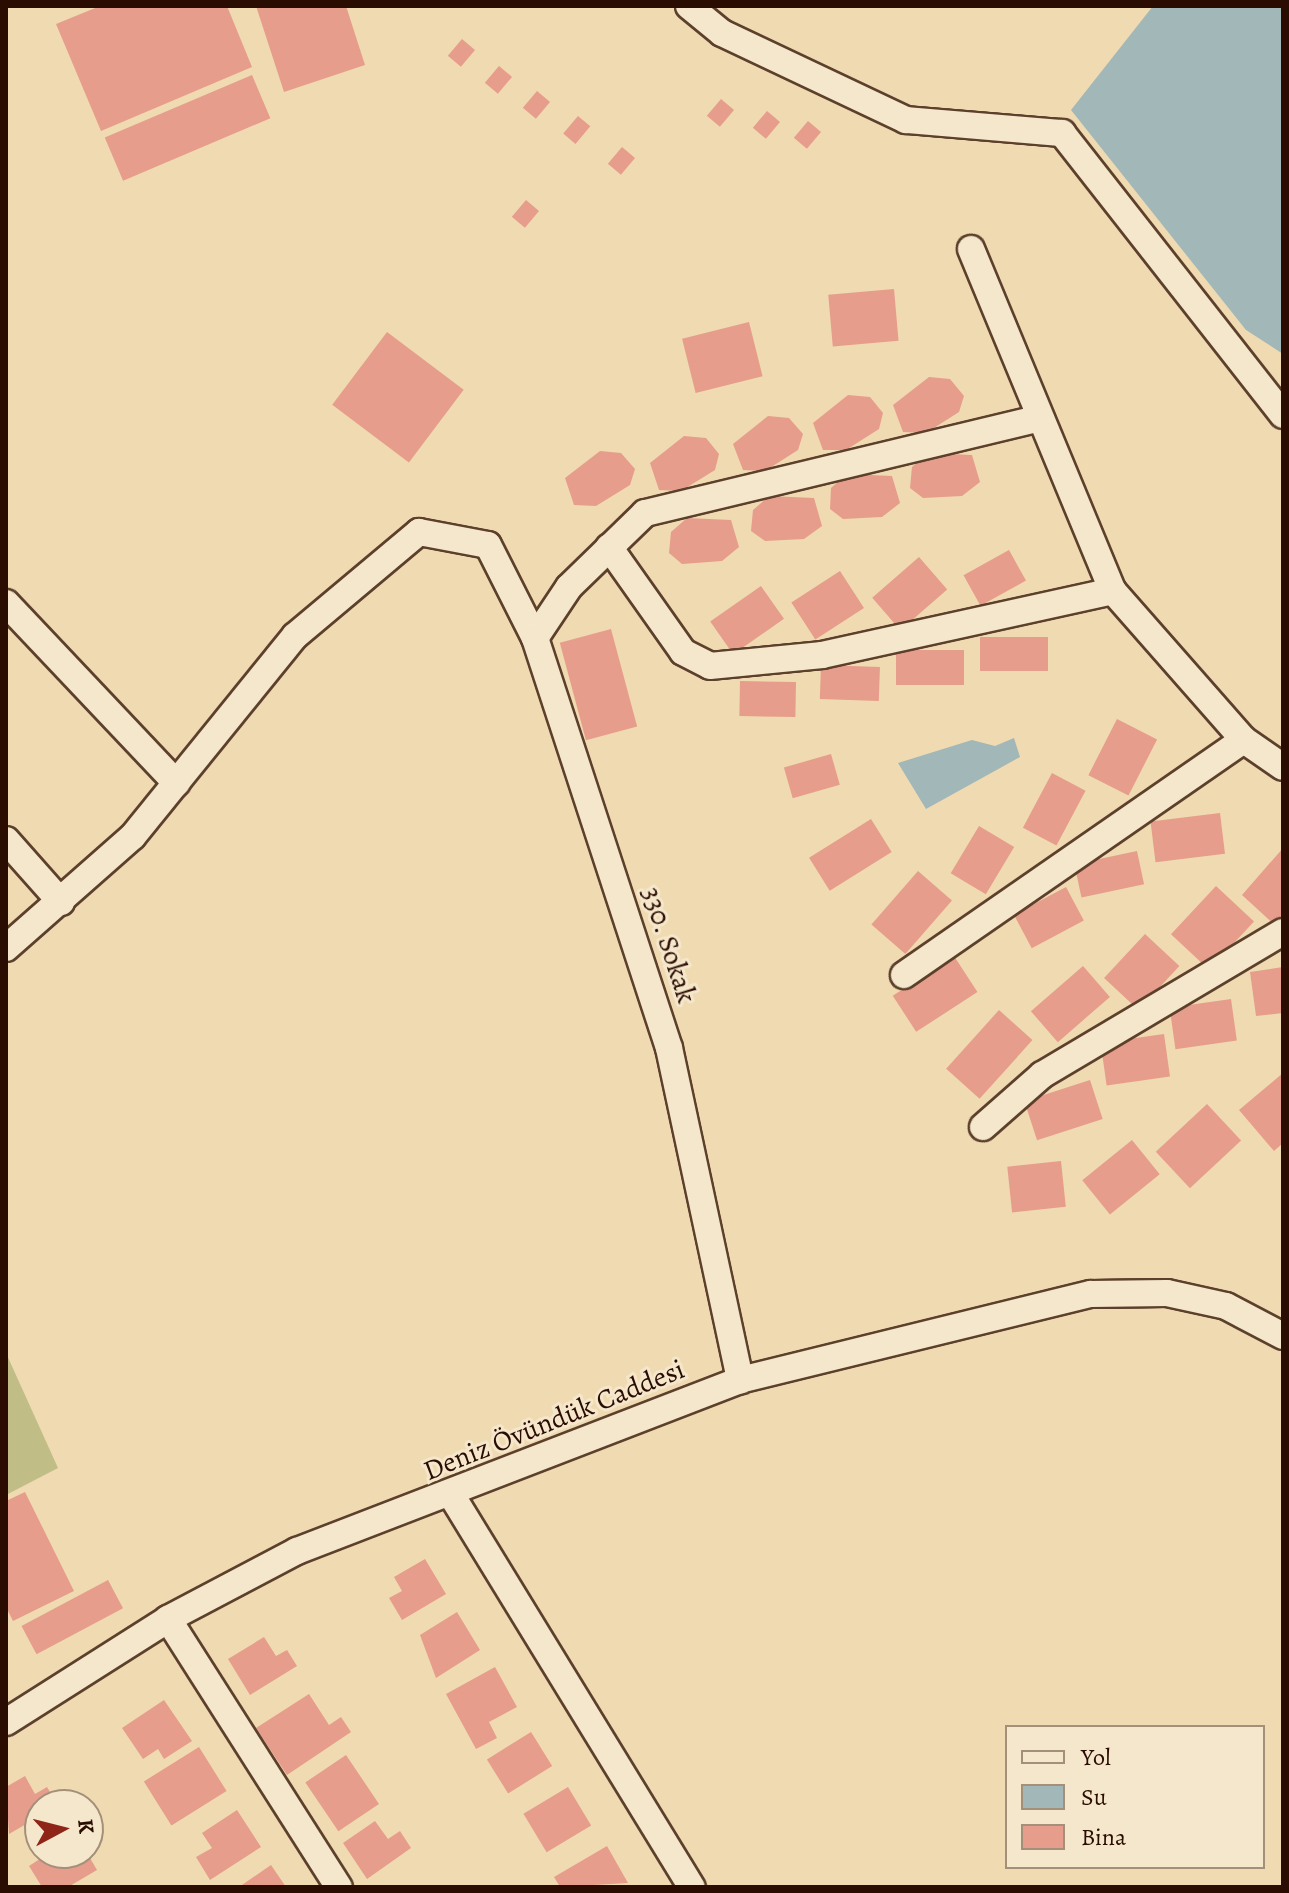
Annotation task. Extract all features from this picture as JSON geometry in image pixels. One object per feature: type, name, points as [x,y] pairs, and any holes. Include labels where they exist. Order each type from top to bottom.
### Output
[{"type":"street","points":[[689,6],[722,33],[906,120],[1062,133],[1283,415]]},
{"type":"street","points":[[971,249],[1037,419],[1113,591],[1244,740],[1283,767]]},
{"type":"street","points":[[535,638],[569,587],[645,513],[1037,419]]},
{"type":"street","name":"330. Sokak","points":[[176,783],[295,636],[419,532],[488,545],[535,638],[669,1048],[740,1380]]},
{"type":"street","points":[[609,547],[683,652],[710,666],[822,655],[1113,591]]},
{"type":"street","points":[[6,603],[176,783],[61,902],[6,948]]},
{"type":"street","points":[[904,975],[1244,740]]},
{"type":"street","points":[[6,840],[61,902]]},
{"type":"street","points":[[983,1127],[1042,1075],[1283,932]]},
{"type":"street","name":"Deniz Övündük Caddesi","points":[[6,1722],[168,1619],[297,1551],[452,1496],[740,1380],[1091,1294],[1167,1293],[1226,1306],[1283,1336]]},
{"type":"street","points":[[452,1496],[692,1887]]},
{"type":"street","points":[[168,1619],[339,1887]]},
{"type":"shaded area","points":[[6,1353],[58,1468],[6,1495]]},
{"type":"water","points":[[1153,6],[1283,6],[1283,354],[1246,330],[1071,110]]},
{"type":"water","points":[[1014,738],[1020,757],[926,809],[898,763],[972,740],[995,746]]},
{"type":"building","points":[[100,6],[227,6],[252,67],[101,131],[56,24]]},
{"type":"building","points":[[256,6],[346,6],[365,65],[284,92]]},
{"type":"building","points":[[462,39],[475,50],[461,67],[448,56]]},
{"type":"building","points":[[499,66],[512,77],[498,94],[485,83]]},
{"type":"building","points":[[252,75],[270,118],[123,181],[105,138]]},
{"type":"building","points":[[537,91],[550,102],[536,119],[523,108]]},
{"type":"building","points":[[721,99],[734,110],[720,127],[707,116]]},
{"type":"building","points":[[767,111],[780,122],[766,139],[753,128]]},
{"type":"building","points":[[578,116],[590,126],[575,144],[563,134]]},
{"type":"building","points":[[808,121],[821,132],[807,149],[794,138]]},
{"type":"building","points":[[622,147],[635,158],[621,175],[608,164]]},
{"type":"building","points":[[526,200],[539,211],[525,228],[512,217]]},
{"type":"building","points":[[894,289],[899,341],[833,347],[828,295]]},
{"type":"building","points":[[749,322],[763,376],[696,393],[682,339]]},
{"type":"building","points":[[387,332],[464,390],[409,462],[332,405]]},
{"type":"building","points":[[929,377],[950,379],[964,396],[959,412],[926,433],[903,432],[893,405]]},
{"type":"building","points":[[848,395],[870,397],[883,413],[879,429],[846,450],[823,450],[813,423]]},
{"type":"building","points":[[768,416],[789,418],[803,434],[798,450],[765,471],[743,470],[733,444]]},
{"type":"building","points":[[684,436],[706,438],[719,454],[715,470],[681,491],[659,490],[650,463]]},
{"type":"building","points":[[600,451],[621,453],[635,469],[630,485],[596,506],[574,505],[565,478]]},
{"type":"building","points":[[928,453],[972,455],[980,482],[962,496],[923,498],[910,488],[912,467]]},
{"type":"building","points":[[847,474],[892,476],[900,503],[882,517],[843,519],[830,509],[831,488]]},
{"type":"building","points":[[769,496],[814,498],[822,526],[804,539],[765,541],[751,531],[753,510]]},
{"type":"building","points":[[687,518],[731,520],[739,547],[722,561],[682,564],[669,553],[671,532]]},
{"type":"building","points":[[1009,550],[1026,581],[980,606],[964,575]]},
{"type":"building","points":[[919,557],[947,589],[900,630],[872,598]]},
{"type":"building","points":[[840,571],[864,608],[815,639],[791,603]]},
{"type":"building","points":[[761,586],[784,619],[733,654],[710,622]]},
{"type":"building","points":[[611,629],[637,727],[586,740],[560,643]]},
{"type":"building","points":[[980,637],[1048,637],[1048,671],[980,671]]},
{"type":"building","points":[[896,650],[964,650],[964,685],[896,685]]},
{"type":"building","points":[[821,665],[880,667],[879,701],[820,699]]},
{"type":"building","points":[[740,681],[796,682],[795,717],[739,716]]},
{"type":"building","points":[[1117,719],[1157,739],[1128,796],[1088,775]]},
{"type":"building","points":[[831,754],[840,785],[793,798],[784,768]]},
{"type":"building","points":[[1052,773],[1086,791],[1056,846],[1023,828]]},
{"type":"building","points":[[1220,813],[1225,854],[1156,862],[1151,822]]},
{"type":"building","points":[[871,819],[892,852],[830,891],[809,858]]},
{"type":"building","points":[[979,826],[1014,847],[986,894],[951,873]]},
{"type":"building","points":[[1283,848],[1283,920],[1277,927],[1242,895]]},
{"type":"building","points":[[1137,851],[1144,884],[1081,898],[1074,864]]},
{"type":"building","points":[[918,871],[952,901],[905,954],[871,925]]},
{"type":"building","points":[[1216,886],[1254,921],[1209,970],[1171,934]]},
{"type":"building","points":[[1066,887],[1084,921],[1032,948],[1014,915]]},
{"type":"building","points":[[1145,934],[1179,966],[1138,1010],[1104,978]]},
{"type":"building","points":[[954,956],[977,992],[916,1032],[893,996]]},
{"type":"building","points":[[1083,966],[1110,997],[1058,1042],[1031,1011]]},
{"type":"building","points":[[1283,967],[1283,1013],[1256,1016],[1250,972]]},
{"type":"building","points":[[1231,999],[1237,1041],[1175,1049],[1170,1008]]},
{"type":"building","points":[[999,1010],[1032,1040],[980,1099],[946,1069]]},
{"type":"building","points":[[1164,1034],[1170,1077],[1107,1085],[1101,1043]]},
{"type":"building","points":[[1283,1073],[1283,1143],[1274,1151],[1239,1110]]},
{"type":"building","points":[[1090,1080],[1103,1119],[1037,1140],[1024,1101]]},
{"type":"building","points":[[1207,1104],[1241,1141],[1190,1188],[1156,1152]]},
{"type":"building","points":[[1132,1140],[1160,1174],[1110,1214],[1082,1180]]},
{"type":"building","points":[[1061,1161],[1066,1207],[1012,1212],[1007,1167]]},
{"type":"building","points":[[25,1492],[74,1591],[13,1621],[6,1607],[6,1501]]},
{"type":"building","points":[[425,1559],[446,1594],[402,1620],[389,1598],[402,1591],[394,1577]]},
{"type":"building","points":[[108,1580],[123,1608],[36,1654],[21,1626]]},
{"type":"building","points":[[457,1612],[480,1650],[436,1678],[420,1635]]},
{"type":"building","points":[[264,1637],[276,1656],[287,1650],[297,1666],[250,1695],[228,1659]]},
{"type":"building","points":[[495,1667],[517,1707],[489,1722],[497,1738],[476,1749],[446,1694]]},
{"type":"building","points":[[309,1694],[329,1725],[341,1717],[351,1732],[287,1775],[256,1728]]},
{"type":"building","points":[[164,1700],[192,1741],[164,1759],[158,1749],[143,1759],[122,1728]]},
{"type":"building","points":[[531,1732],[552,1766],[508,1793],[487,1760]]},
{"type":"building","points":[[199,1747],[227,1791],[171,1826],[144,1781]]},
{"type":"building","points":[[346,1755],[379,1804],[338,1831],[305,1782]]},
{"type":"building","points":[[25,1776],[32,1789],[24,1789],[24,1825],[9,1834],[6,1787]]},
{"type":"building","points":[[568,1787],[591,1826],[547,1852],[523,1814]]},
{"type":"building","points":[[237,1810],[261,1847],[210,1880],[196,1857],[212,1848],[202,1833]]},
{"type":"building","points":[[375,1821],[388,1839],[400,1831],[411,1848],[367,1879],[343,1843]]},
{"type":"building","points":[[607,1846],[628,1883],[560,1887],[554,1877]]},
{"type":"building","points":[[271,1865],[286,1887],[239,1887]]},
{"type":"building","points":[[31,1869],[97,1870],[68,1887],[42,1887]]}]
